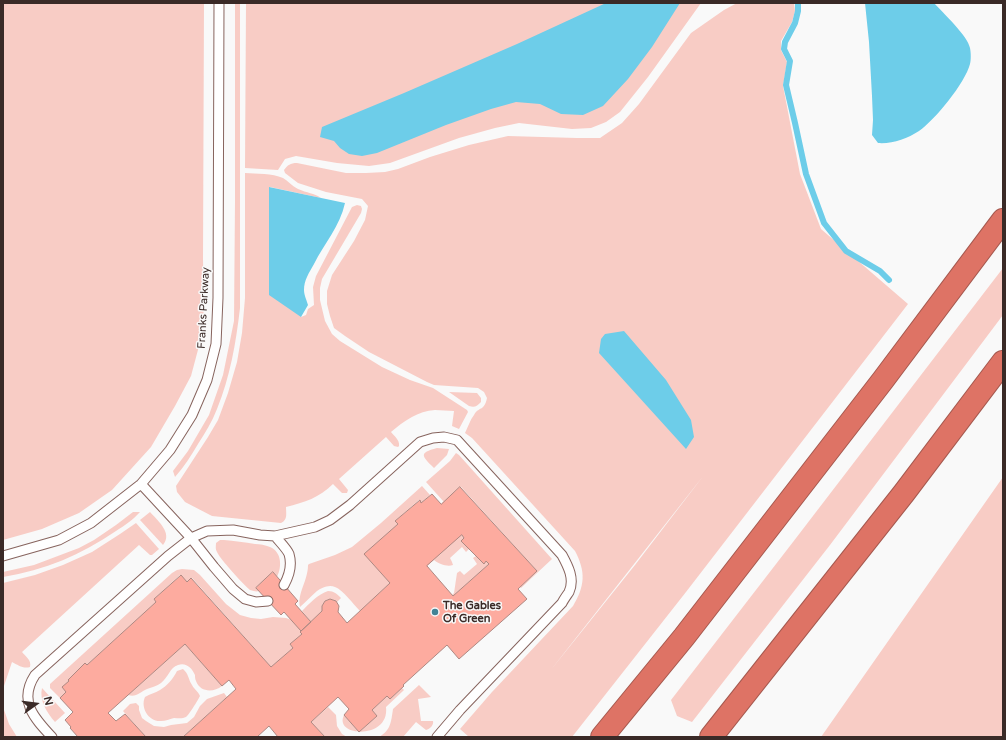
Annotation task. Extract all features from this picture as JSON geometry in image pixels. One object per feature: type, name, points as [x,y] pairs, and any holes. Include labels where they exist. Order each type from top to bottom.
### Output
[{"type":"highway","points":[[602,737],[689,630],[879,386],[1003,220]]},
{"type":"highway","points":[[711,737],[904,493],[1003,362]]},
{"type":"lane","name":"Franks Parkway","points":[[3,556],[59,540],[91,523],[142,484],[170,450],[192,415],[207,380],[216,344],[218,298],[219,3]]},
{"type":"lane","points":[[52,737],[32,714],[28,705],[28,689],[35,675],[162,561],[191,538],[208,531],[233,530],[275,536],[315,527],[330,520],[350,505],[420,442],[433,438],[444,437],[457,440],[562,555],[569,569],[571,580],[569,591],[562,602],[460,710],[437,737]]},
{"type":"lane","points":[[142,484],[191,538],[214,568],[233,589],[245,599],[256,602],[268,601]]},
{"type":"lane","points":[[275,536],[288,553],[290,565],[288,576],[284,585]]},
{"type":"shaded area","points":[[3,3],[204,3],[204,309],[199,346],[191,376],[151,447],[112,490],[79,513],[42,529],[3,540]]},
{"type":"shaded area","points":[[235,3],[240,3],[240,308],[229,372],[222,397],[213,418],[193,453],[175,477],[173,471],[188,451],[209,415],[223,375],[234,321]]},
{"type":"shaded area","points":[[246,3],[701,3],[648,77],[620,112],[606,122],[591,128],[572,129],[519,123],[459,138],[390,163],[369,166],[337,163],[296,156],[285,159],[278,170],[245,168]]},
{"type":"shaded area","points":[[737,3],[794,3],[795,11],[792,22],[781,41],[781,50],[787,62],[783,86],[800,174],[821,229],[908,304],[572,737],[469,737],[460,729],[492,692],[573,606],[580,592],[583,579],[579,559],[575,551],[472,438],[465,433],[476,412],[483,407],[486,402],[487,398],[484,392],[478,388],[434,385],[369,352],[334,328],[327,304],[327,291],[332,275],[354,241],[365,220],[368,206],[362,199],[326,192],[298,183],[285,173],[284,170],[289,165],[297,163],[346,173],[385,172],[469,145],[508,136],[600,138],[622,123],[639,104],[691,33],[724,10]],"holes":[[[704,475],[635,565],[550,671]]]},
{"type":"shaded area","points":[[245,173],[279,176],[298,189],[321,198],[270,187],[301,317],[306,315],[308,309],[314,305],[313,287],[316,276],[352,207],[357,205],[361,206],[361,213],[322,279],[320,300],[325,321],[332,334],[340,341],[382,367],[410,380],[433,388],[468,412],[459,429],[452,426],[454,411],[435,410],[423,412],[412,417],[391,432],[399,442],[398,447],[394,446],[386,437],[339,479],[348,490],[347,493],[342,493],[333,484],[328,489],[311,499],[286,507],[286,518],[281,523],[212,516],[185,502],[177,492],[176,486],[218,420],[237,362],[242,333],[245,298]]},
{"type":"shaded area","points":[[1003,268],[1003,315],[830,545],[692,722],[677,716],[671,700]]},
{"type":"shaded area","points":[[449,392],[477,393],[481,398],[481,402],[473,407],[469,406]]},
{"type":"shaded area","points":[[437,448],[449,449],[447,455],[434,468],[427,461],[424,455],[425,453]]},
{"type":"shaded area","points":[[456,453],[552,559],[521,588],[520,587],[537,571],[461,487],[444,502],[426,482],[450,461]]},
{"type":"shaded area","points":[[1003,477],[1003,737],[821,737]]},
{"type":"shaded area","points":[[422,486],[430,495],[421,503],[419,500],[395,521],[398,524],[365,554],[390,583],[360,611],[341,591],[330,586],[317,591],[300,607],[299,602],[301,592],[309,564],[352,547]]},
{"type":"shaded area","points":[[133,512],[140,512],[132,520],[103,540],[76,554],[48,566],[3,577],[3,572],[34,565],[79,548],[94,540]]},
{"type":"shaded area","points":[[150,512],[163,527],[165,532],[166,541],[163,545],[140,520]]},
{"type":"shaded area","points":[[136,523],[159,549],[150,555],[139,545],[22,652],[29,660],[30,667],[23,667],[12,662],[4,686],[3,705],[3,583],[35,575],[63,565],[92,552]]},
{"type":"shaded area","points":[[462,535],[469,549],[466,552],[462,547],[450,558],[453,565],[443,565],[434,560]]},
{"type":"shaded area","points":[[220,540],[261,544],[274,549],[280,560],[280,569],[277,577],[273,572],[259,591],[250,590],[232,572],[216,550],[216,543]]},
{"type":"shaded area","points":[[476,556],[484,564],[486,561],[489,564],[453,596],[457,573],[460,571],[464,575],[477,564],[473,558]]},
{"type":"shaded area","points":[[182,569],[194,570],[226,604],[240,615],[261,619],[273,617],[286,618],[292,620],[302,634],[290,644],[293,648],[271,667],[192,578],[187,582],[180,575],[154,599],[156,602],[87,665],[85,664],[68,680],[66,692],[60,698],[50,688],[50,684],[172,573]]},
{"type":"shaded area","points":[[328,591],[334,592],[341,598],[337,602],[334,600],[325,601],[322,606],[322,611],[311,622],[302,611],[317,597]]},
{"type":"shaded area","points":[[185,644],[222,686],[215,690],[207,690],[200,687],[195,680],[195,675],[192,670],[186,665],[181,664],[175,666],[163,681],[156,686],[136,695],[128,695]]},
{"type":"shaded area","points":[[183,669],[200,696],[187,716],[184,718],[174,718],[163,721],[157,721],[149,717],[144,706],[145,697],[163,688],[170,682],[177,671]]},
{"type":"shaded area","points":[[419,685],[431,697],[418,699],[421,721],[433,721],[431,727],[426,730],[416,722],[403,737],[379,737],[386,732],[391,722],[393,709]]},
{"type":"shaded area","points":[[42,688],[65,713],[55,722],[44,706],[41,693]]},
{"type":"shaded area","points":[[402,688],[404,690],[386,707],[385,718],[380,725],[372,730],[360,731],[377,716],[372,710],[387,696],[390,699]]},
{"type":"shaded area","points":[[224,693],[227,697],[183,737],[146,737],[123,711],[130,704],[136,703],[139,706],[142,718],[154,726],[164,727],[187,723],[194,717],[200,706],[207,699]]},
{"type":"shaded area","points":[[3,707],[9,724],[17,737],[3,737]]},
{"type":"shaded area","points":[[328,707],[336,715],[337,726],[342,734],[347,737],[325,737],[311,722]]},
{"type":"shaded area","points":[[344,715],[358,731],[346,728],[343,722]]},
{"type":"water","points":[[606,3],[680,3],[652,47],[628,79],[603,106],[583,115],[561,114],[540,104],[516,102],[446,125],[377,153],[362,156],[349,154],[340,148],[334,141],[320,137],[322,127],[517,44]]},
{"type":"water","points":[[865,3],[934,3],[965,37],[970,48],[971,61],[967,72],[956,91],[941,110],[926,126],[919,131],[904,139],[894,142],[878,143],[872,135],[872,96]]},
{"type":"water","points":[[269,187],[345,203],[336,227],[306,280],[304,292],[308,305],[301,317],[269,295]]},
{"type":"water","points":[[624,331],[666,380],[691,420],[694,437],[686,449],[599,353],[601,339],[605,334]]},
{"type":"building","name":"The Gables Of Green","points":[[460,487],[537,571],[518,589],[527,599],[459,659],[447,645],[403,685],[404,686],[390,699],[387,696],[372,710],[377,716],[359,732],[344,715],[349,709],[338,697],[311,722],[325,737],[278,737],[269,726],[257,737],[183,737],[236,689],[229,680],[222,686],[185,644],[108,713],[116,721],[125,714],[146,737],[78,737],[65,720],[73,712],[60,698],[66,692],[62,687],[85,663],[87,665],[156,602],[154,599],[181,575],[187,582],[191,578],[271,667],[293,648],[290,644],[302,634],[300,632],[322,611],[322,606],[325,601],[330,599],[336,601],[339,606],[338,612],[347,623],[390,583],[364,554],[398,524],[395,521],[420,500],[421,503],[432,494],[441,504]],"holes":[[[462,535],[464,538],[461,541],[484,564],[486,561],[489,564],[453,596],[427,566]]]},
{"type":"building","points":[[273,572],[298,601],[295,604],[311,622],[301,631],[284,612],[281,615],[256,588]]},
{"type":"waterway","points":[[798,3],[795,23],[785,42],[784,49],[790,61],[786,85],[806,174],[824,223],[846,251],[880,271],[889,280]]},
{"type":"place","name":"The Gables Of Green","points":[[435,612]]}]
